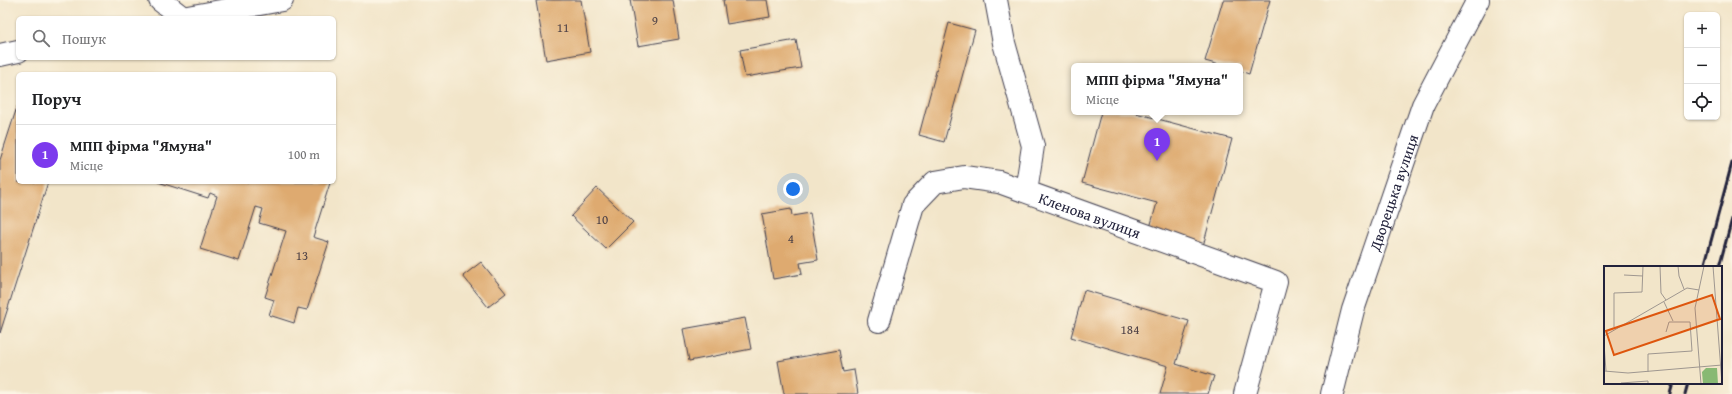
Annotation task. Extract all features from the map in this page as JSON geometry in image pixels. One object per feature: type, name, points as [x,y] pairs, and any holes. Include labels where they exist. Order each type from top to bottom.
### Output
[{"type":"street","points":[[160,0],[180,16]]},
{"type":"street","points":[[194,16],[282,0]]},
{"type":"street","points":[[996,0],[1004,43],[1033,146],[1026,191]]},
{"type":"street","name":"Дворецька вулиця","points":[[1332,394],[1353,310],[1423,105],[1478,0]]},
{"type":"street","points":[[0,55],[16,51]]},
{"type":"street","name":"Кленова вулиця","points":[[879,321],[913,206],[935,182],[964,177],[999,182],[1276,282],[1245,394]]},
{"type":"building","points":[[581,0],[590,52],[546,60],[536,1]]},
{"type":"building","points":[[630,0],[673,0],[679,39],[638,46]]},
{"type":"building","points":[[723,0],[767,0],[770,17],[727,24]]},
{"type":"building","points":[[1223,0],[1270,0],[1249,74],[1243,72],[1243,63],[1212,63],[1205,61]]},
{"type":"building","points":[[949,23],[975,30],[944,142],[919,135]]},
{"type":"building","points":[[796,40],[801,68],[745,77],[740,50]]},
{"type":"building","points":[[16,110],[16,184],[47,184],[0,333],[0,160]]},
{"type":"building","points":[[1100,115],[1143,115],[1232,139],[1203,246],[1149,231],[1157,203],[1082,183]]},
{"type":"building","points":[[164,184],[330,184],[313,237],[329,242],[307,310],[298,308],[294,323],[269,315],[274,300],[265,297],[286,231],[259,223],[263,209],[256,207],[239,261],[200,249],[217,196],[210,193],[208,198]]},
{"type":"building","points":[[597,188],[633,222],[606,249],[571,216]]},
{"type":"building","points":[[791,209],[792,216],[810,213],[818,260],[800,263],[802,274],[773,279],[762,214]]},
{"type":"building","points":[[481,262],[506,293],[488,307],[463,276]]},
{"type":"building","points":[[1084,290],[1189,321],[1176,364],[1214,376],[1208,394],[1160,394],[1168,366],[1071,337]]},
{"type":"building","points":[[745,318],[751,349],[689,361],[683,329]]},
{"type":"building","points":[[839,350],[843,372],[854,370],[858,394],[784,394],[778,361]]},
{"type":"railway","points":[[1704,266],[1732,163]]},
{"type":"railway","points":[[1719,266],[1732,219]]},
{"type":"railway","points":[[1670,394],[1673,384]]},
{"type":"railway","points":[[1685,394],[1688,384]]},
{"type":"place","name":"МПП фірма \"Ямуна\"","points":[[1157,161]]}]
